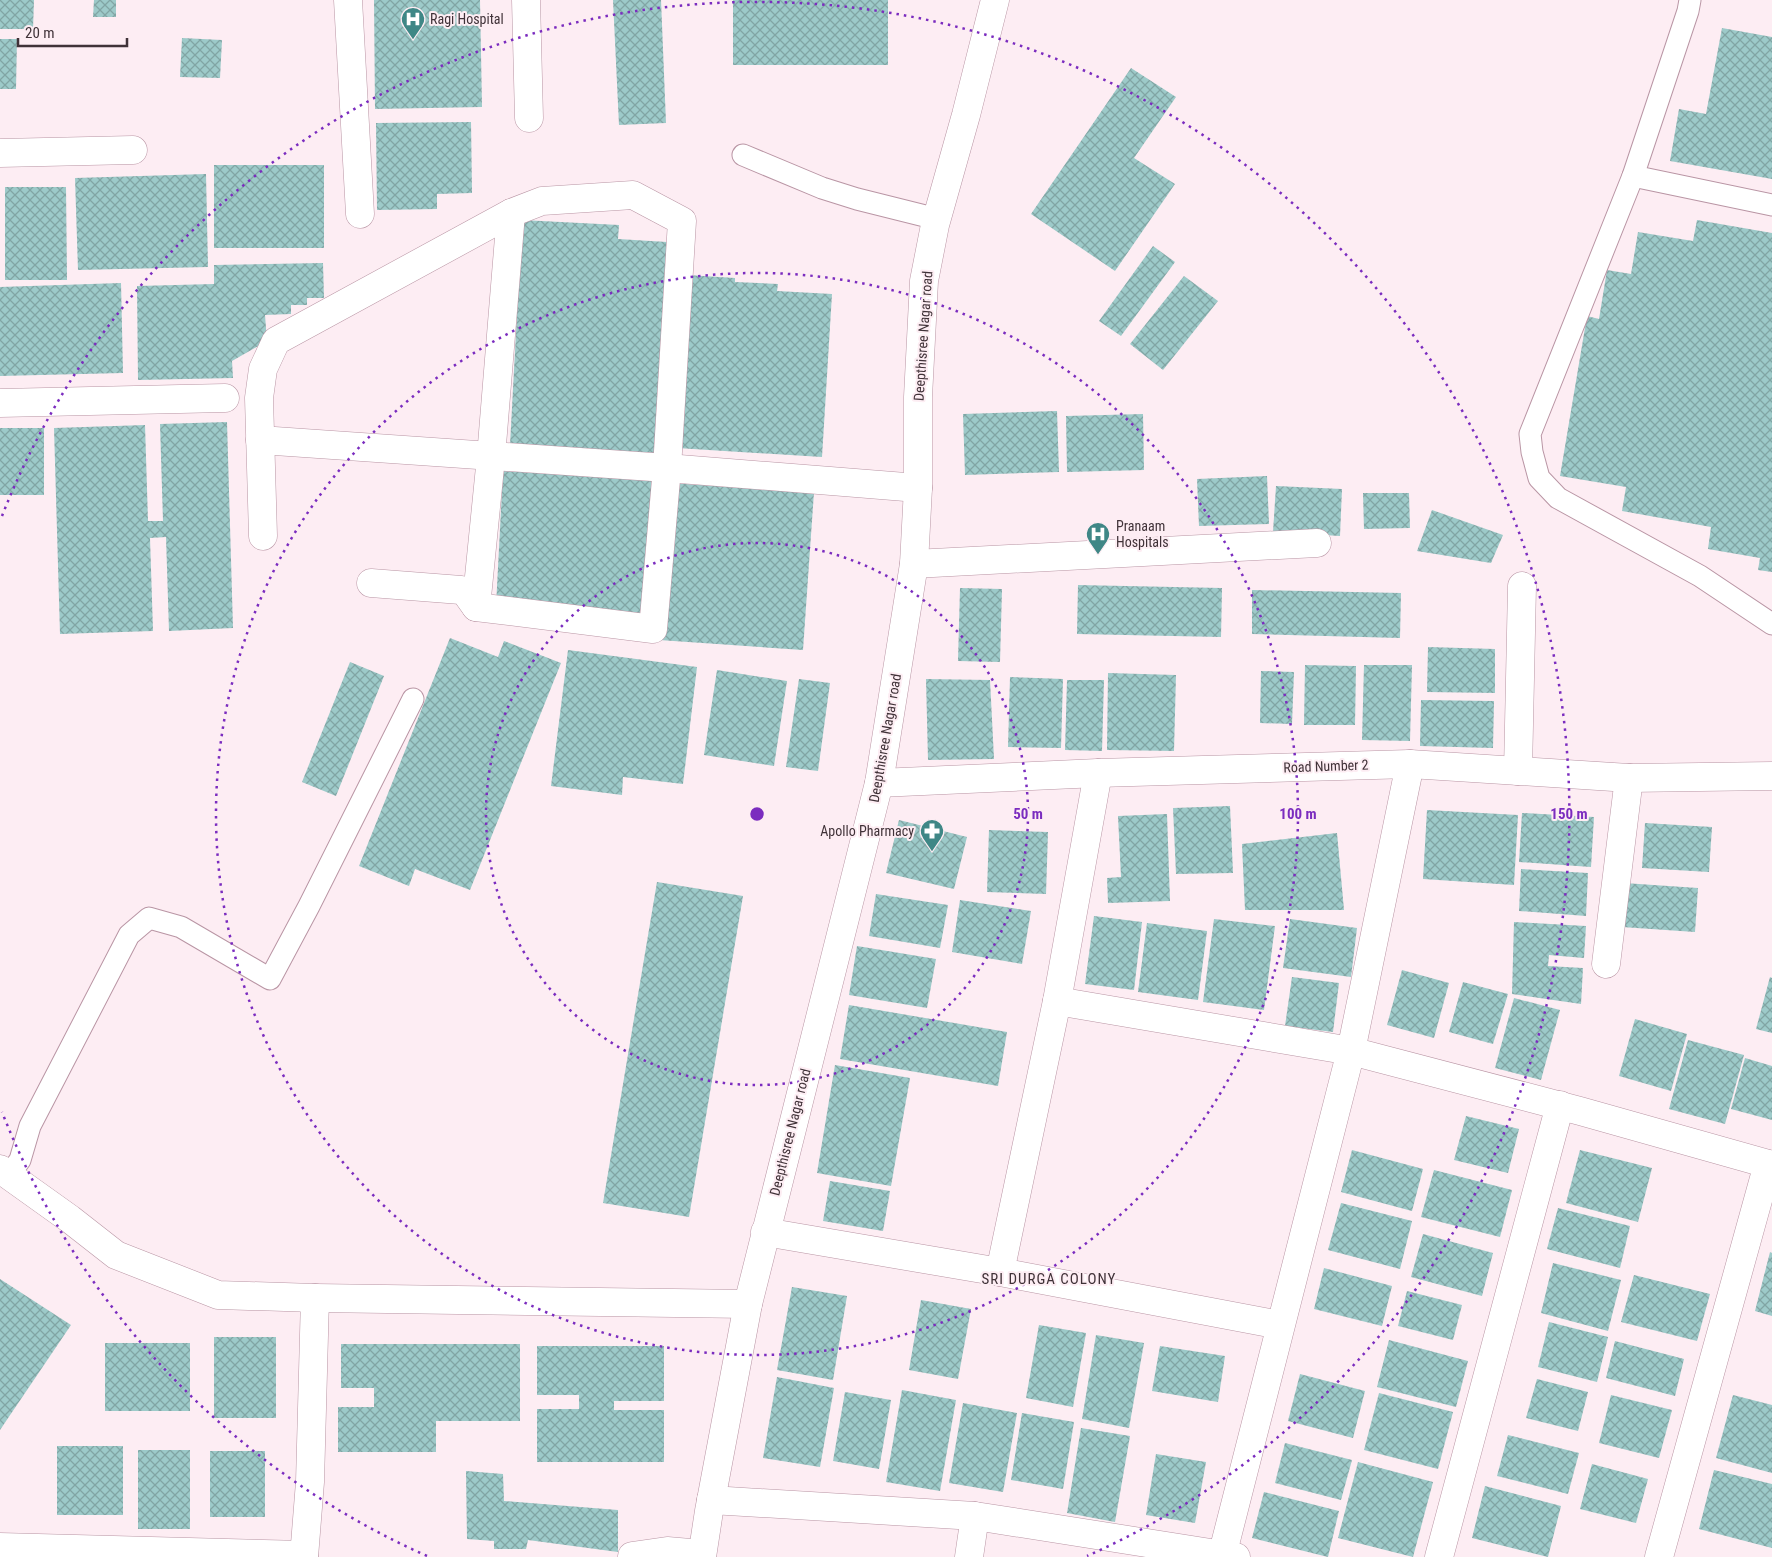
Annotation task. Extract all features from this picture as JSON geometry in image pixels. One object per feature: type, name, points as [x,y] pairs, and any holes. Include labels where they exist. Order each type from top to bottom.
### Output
[{"type":"street","points":[[348,0],[360,214]]},
{"type":"street","points":[[526,0],[529,118]]},
{"type":"street","name":"Deepthisree Nagar road","points":[[702,1556],[748,1304],[879,783],[914,564],[918,488],[918,397],[924,281],[936,222],[966,115],[995,0]]},
{"type":"street","points":[[0,153],[133,150]]},
{"type":"street","points":[[263,536],[259,398],[263,369],[276,341],[511,213],[542,201],[633,195],[682,221],[667,468],[653,629],[476,607],[466,593],[461,590],[371,583]]},
{"type":"street","points":[[476,607],[491,457],[511,213]]},
{"type":"street","points":[[0,403],[225,398]]},
{"type":"street","points":[[260,440],[667,468],[918,488]]},
{"type":"street","points":[[914,564],[1317,543]]},
{"type":"street","points":[[1518,771],[1522,586]]},
{"type":"street","points":[[711,1500],[975,1516],[1229,1556],[1280,1325],[1351,1051],[1410,764]]},
{"type":"street","name":"Road Number 2","points":[[879,783],[1098,772],[1410,764],[1629,778],[1772,776]]},
{"type":"street","points":[[1000,1272],[1057,1001],[1098,772]]},
{"type":"street","points":[[1606,964],[1629,778]]},
{"type":"street","points":[[1057,1001],[1351,1051],[1560,1106],[1770,1165],[1659,1557]]},
{"type":"street","points":[[1439,1557],[1560,1106]]},
{"type":"street","points":[[4,1172],[70,1219],[116,1255],[218,1295],[748,1304]]},
{"type":"street","points":[[765,1232],[1000,1272],[1280,1325]]},
{"type":"street","points":[[0,1547],[304,1556],[310,1482],[315,1298]]},
{"type":"street","points":[[969,1557],[975,1516]]},
{"type":"street","points":[[632,1556],[667,1551],[702,1556]]},
{"type":"lane","points":[[1690,0],[1688,11],[1632,176],[1530,434],[1532,452],[1540,478],[1558,498],[1700,576],[1772,624]]},
{"type":"lane","points":[[743,154],[822,188],[936,222]]},
{"type":"lane","points":[[1632,176],[1772,205]]},
{"type":"lane","points":[[4,1172],[20,1160],[30,1126],[129,935],[149,918],[181,927],[270,978],[309,906],[413,699]]},
{"type":"building","points":[[0,0],[34,0],[33,29],[0,29]]},
{"type":"building","points":[[94,0],[116,0],[116,17],[93,17]]},
{"type":"building","points":[[374,0],[480,0],[482,107],[375,109]]},
{"type":"building","points":[[613,0],[661,0],[666,123],[619,125]]},
{"type":"building","points":[[733,0],[888,0],[888,65],[733,65]]},
{"type":"building","points":[[1722,28],[1772,37],[1772,179],[1670,161],[1679,109],[1706,114]]},
{"type":"building","points":[[182,38],[222,40],[220,78],[180,77]]},
{"type":"building","points":[[0,39],[17,39],[16,89],[0,89]]},
{"type":"building","points":[[1131,68],[1176,97],[1134,158],[1175,184],[1115,271],[1031,214]]},
{"type":"building","points":[[471,122],[472,193],[437,194],[437,209],[377,210],[376,123]]},
{"type":"building","points":[[214,165],[324,165],[324,248],[214,248]]},
{"type":"building","points":[[206,174],[208,267],[78,270],[75,178]]},
{"type":"building","points":[[5,187],[66,187],[67,280],[5,280]]},
{"type":"building","points":[[522,220],[619,225],[618,239],[667,242],[656,453],[510,445]]},
{"type":"building","points":[[1697,220],[1772,233],[1772,572],[1758,570],[1760,558],[1708,549],[1711,527],[1622,511],[1626,487],[1560,476],[1587,316],[1599,319],[1607,270],[1631,274],[1638,232],[1693,241]]},
{"type":"building","points":[[1153,246],[1175,262],[1121,336],[1099,321]]},
{"type":"building","points":[[323,263],[324,298],[307,298],[307,305],[291,305],[291,314],[265,315],[267,341],[232,361],[233,378],[138,380],[137,286],[214,284],[214,265]]},
{"type":"building","points":[[687,275],[735,278],[735,282],[778,284],[777,291],[832,294],[822,457],[677,448]]},
{"type":"building","points":[[1184,276],[1218,301],[1163,370],[1130,344]]},
{"type":"building","points":[[121,283],[123,373],[0,376],[0,287]]},
{"type":"building","points":[[1057,411],[1059,472],[965,475],[963,414]]},
{"type":"building","points":[[1143,414],[1144,470],[1067,472],[1066,416]]},
{"type":"building","points":[[227,422],[233,628],[169,631],[166,537],[150,538],[153,631],[60,634],[54,428],[145,425],[148,521],[163,521],[160,424]]},
{"type":"building","points":[[0,428],[44,428],[44,495],[0,495]]},
{"type":"building","points":[[503,471],[652,480],[644,614],[496,606]]},
{"type":"building","points":[[1267,476],[1269,524],[1199,526],[1197,479]]},
{"type":"building","points":[[669,483],[814,492],[803,650],[659,640]]},
{"type":"building","points":[[1276,486],[1342,489],[1340,536],[1273,532]]},
{"type":"building","points":[[1363,493],[1409,493],[1410,528],[1364,529]]},
{"type":"building","points":[[1432,510],[1503,535],[1491,563],[1417,551]]},
{"type":"building","points":[[1078,585],[1222,588],[1221,637],[1077,634]]},
{"type":"building","points":[[960,588],[1002,589],[1000,662],[958,661]]},
{"type":"building","points":[[1252,590],[1401,593],[1400,638],[1252,634]]},
{"type":"building","points":[[450,638],[498,657],[504,641],[561,663],[470,890],[415,869],[409,886],[359,866]]},
{"type":"building","points":[[1428,647],[1495,649],[1495,693],[1427,692]]},
{"type":"building","points":[[568,650],[697,667],[683,784],[623,777],[622,795],[551,786]]},
{"type":"building","points":[[350,662],[384,676],[336,796],[302,782]]},
{"type":"building","points":[[1305,665],[1356,666],[1355,725],[1304,725]]},
{"type":"building","points":[[1364,665],[1412,665],[1410,741],[1362,740]]},
{"type":"building","points":[[717,670],[787,681],[774,766],[704,755]]},
{"type":"building","points":[[1261,671],[1294,672],[1292,724],[1260,723]]},
{"type":"building","points":[[1108,673],[1176,675],[1174,751],[1107,750]]},
{"type":"building","points":[[1010,677],[1063,679],[1061,748],[1008,747]]},
{"type":"building","points":[[799,679],[830,683],[818,771],[786,767]]},
{"type":"building","points":[[926,679],[990,680],[994,759],[928,760]]},
{"type":"building","points":[[1067,680],[1104,680],[1102,751],[1065,750]]},
{"type":"building","points":[[1421,700],[1494,701],[1493,748],[1420,746]]},
{"type":"building","points":[[1230,806],[1233,873],[1176,874],[1173,808]]},
{"type":"building","points":[[1427,810],[1518,815],[1514,885],[1423,879]]},
{"type":"building","points":[[1522,813],[1594,817],[1591,867],[1519,862]]},
{"type":"building","points":[[1167,814],[1170,901],[1108,903],[1107,878],[1121,877],[1118,816]]},
{"type":"building","points":[[899,820],[967,837],[954,889],[886,873]]},
{"type":"building","points":[[1645,823],[1712,827],[1709,872],[1642,868]]},
{"type":"building","points":[[989,830],[1048,832],[1046,894],[987,892]]},
{"type":"building","points":[[1337,833],[1344,910],[1245,910],[1242,844]]},
{"type":"building","points":[[1521,869],[1588,873],[1586,916],[1519,911]]},
{"type":"building","points":[[657,882],[743,896],[689,1217],[603,1203]]},
{"type":"building","points":[[1624,883],[1698,888],[1695,932],[1622,927]]},
{"type":"building","points":[[876,894],[948,905],[940,948],[869,936]]},
{"type":"building","points":[[960,900],[1031,911],[1022,964],[952,952]]},
{"type":"building","points":[[1094,916],[1142,922],[1134,990],[1085,984]]},
{"type":"building","points":[[1214,919],[1275,926],[1264,1010],[1203,1002]]},
{"type":"building","points":[[1290,919],[1357,928],[1351,977],[1283,968]]},
{"type":"building","points":[[1514,922],[1586,926],[1584,958],[1549,955],[1548,966],[1583,968],[1581,1004],[1512,994]]},
{"type":"building","points":[[1147,923],[1207,931],[1198,1000],[1138,992]]},
{"type":"building","points":[[857,946],[936,959],[927,1008],[849,995]]},
{"type":"building","points":[[1402,970],[1449,983],[1434,1038],[1387,1025]]},
{"type":"building","points":[[1292,977],[1339,983],[1333,1032],[1285,1026]]},
{"type":"building","points":[[1770,977],[1772,978],[1772,1033],[1756,1029]]},
{"type":"building","points":[[1463,982],[1508,994],[1493,1044],[1449,1032]]},
{"type":"building","points":[[1514,998],[1560,1010],[1541,1080],[1495,1068]]},
{"type":"building","points":[[849,1005],[1007,1032],[998,1086],[840,1059]]},
{"type":"building","points":[[1635,1019],[1687,1034],[1671,1091],[1619,1076]]},
{"type":"building","points":[[1688,1040],[1744,1055],[1725,1124],[1669,1109]]},
{"type":"building","points":[[1745,1058],[1772,1066],[1772,1120],[1731,1109]]},
{"type":"building","points":[[835,1065],[910,1078],[891,1186],[817,1173]]},
{"type":"building","points":[[1466,1116],[1519,1129],[1508,1173],[1454,1160]]},
{"type":"building","points":[[1352,1150],[1423,1169],[1412,1211],[1341,1192]]},
{"type":"building","points":[[1580,1150],[1652,1168],[1638,1222],[1566,1203]]},
{"type":"building","points":[[1434,1170],[1512,1190],[1500,1237],[1421,1217]]},
{"type":"building","points":[[830,1181],[890,1191],[883,1231],[823,1221]]},
{"type":"building","points":[[1341,1203],[1412,1221],[1400,1269],[1328,1250]]},
{"type":"building","points":[[1558,1208],[1630,1226],[1620,1268],[1547,1249]]},
{"type":"building","points":[[1423,1234],[1493,1253],[1482,1296],[1411,1277]]},
{"type":"building","points":[[1770,1252],[1772,1253],[1772,1316],[1755,1311]]},
{"type":"building","points":[[1553,1263],[1621,1280],[1608,1331],[1541,1313]]},
{"type":"building","points":[[1324,1268],[1392,1286],[1382,1326],[1314,1309]]},
{"type":"building","points":[[1634,1275],[1710,1294],[1697,1341],[1621,1322]]},
{"type":"building","points":[[0,1279],[71,1325],[0,1430]]},
{"type":"building","points":[[792,1287],[847,1296],[833,1380],[777,1370]]},
{"type":"building","points":[[1407,1291],[1462,1305],[1453,1340],[1398,1326]]},
{"type":"building","points":[[921,1300],[971,1309],[958,1379],[909,1370]]},
{"type":"building","points":[[1549,1322],[1608,1337],[1597,1382],[1538,1367]]},
{"type":"building","points":[[1039,1325],[1086,1333],[1073,1407],[1026,1398]]},
{"type":"building","points":[[1096,1335],[1144,1343],[1129,1428],[1082,1419]]},
{"type":"building","points":[[214,1337],[276,1337],[276,1418],[214,1418]]},
{"type":"building","points":[[1389,1340],[1468,1361],[1456,1407],[1377,1387]]},
{"type":"building","points":[[1615,1341],[1684,1359],[1675,1396],[1606,1378]]},
{"type":"building","points":[[105,1343],[190,1343],[190,1411],[105,1411]]},
{"type":"building","points":[[341,1344],[520,1344],[520,1421],[436,1421],[436,1452],[338,1452],[338,1407],[374,1407],[374,1388],[341,1388]]},
{"type":"building","points":[[537,1346],[664,1346],[664,1401],[614,1401],[614,1410],[664,1410],[664,1462],[537,1462],[537,1409],[579,1409],[579,1395],[537,1395]]},
{"type":"building","points":[[1160,1346],[1225,1356],[1218,1402],[1152,1391]]},
{"type":"building","points":[[1300,1374],[1365,1391],[1353,1438],[1288,1421]]},
{"type":"building","points":[[777,1377],[834,1388],[820,1467],[763,1458]]},
{"type":"building","points":[[1537,1379],[1588,1392],[1578,1431],[1526,1418]]},
{"type":"building","points":[[902,1390],[956,1400],[940,1491],[886,1482]]},
{"type":"building","points":[[845,1392],[891,1400],[879,1469],[833,1461]]},
{"type":"building","points":[[1379,1393],[1453,1412],[1438,1469],[1364,1450]]},
{"type":"building","points":[[1611,1395],[1672,1410],[1659,1458],[1599,1443]]},
{"type":"building","points":[[1733,1395],[1772,1405],[1772,1473],[1716,1458]]},
{"type":"building","points":[[963,1403],[1017,1413],[1003,1492],[949,1483]]},
{"type":"building","points":[[1022,1413],[1074,1422],[1063,1489],[1011,1480]]},
{"type":"building","points":[[1081,1428],[1130,1436],[1115,1522],[1067,1513]]},
{"type":"building","points":[[1508,1435],[1579,1453],[1568,1494],[1497,1476]]},
{"type":"building","points":[[1285,1443],[1352,1460],[1341,1500],[1275,1483]]},
{"type":"building","points":[[57,1446],[123,1446],[123,1515],[57,1515]]},
{"type":"building","points":[[138,1450],[190,1450],[190,1529],[138,1529]]},
{"type":"building","points":[[210,1451],[265,1451],[265,1517],[210,1517]]},
{"type":"building","points":[[1156,1454],[1206,1462],[1195,1523],[1146,1515]]},
{"type":"building","points":[[1358,1462],[1433,1482],[1413,1557],[1338,1538]]},
{"type":"building","points":[[1592,1464],[1648,1479],[1636,1523],[1580,1509]]},
{"type":"building","points":[[1714,1470],[1772,1484],[1772,1548],[1699,1529]]},
{"type":"building","points":[[466,1471],[503,1474],[504,1501],[618,1510],[618,1552],[528,1540],[526,1549],[494,1549],[494,1541],[467,1539]]},
{"type":"building","points":[[1485,1486],[1561,1506],[1548,1557],[1472,1538]]},
{"type":"building","points":[[1264,1492],[1339,1511],[1328,1557],[1252,1538]]},
{"type":"place","name":"Ragi Hospital","points":[[413,40]]},
{"type":"place","name":"Pranaam Hospitals","points":[[1098,555]]},
{"type":"place","name":"Apollo Pharmacy","points":[[932,852]]},
{"type":"district","name":"SRI DURGA COLONY","points":[[1049,1279]]}]
